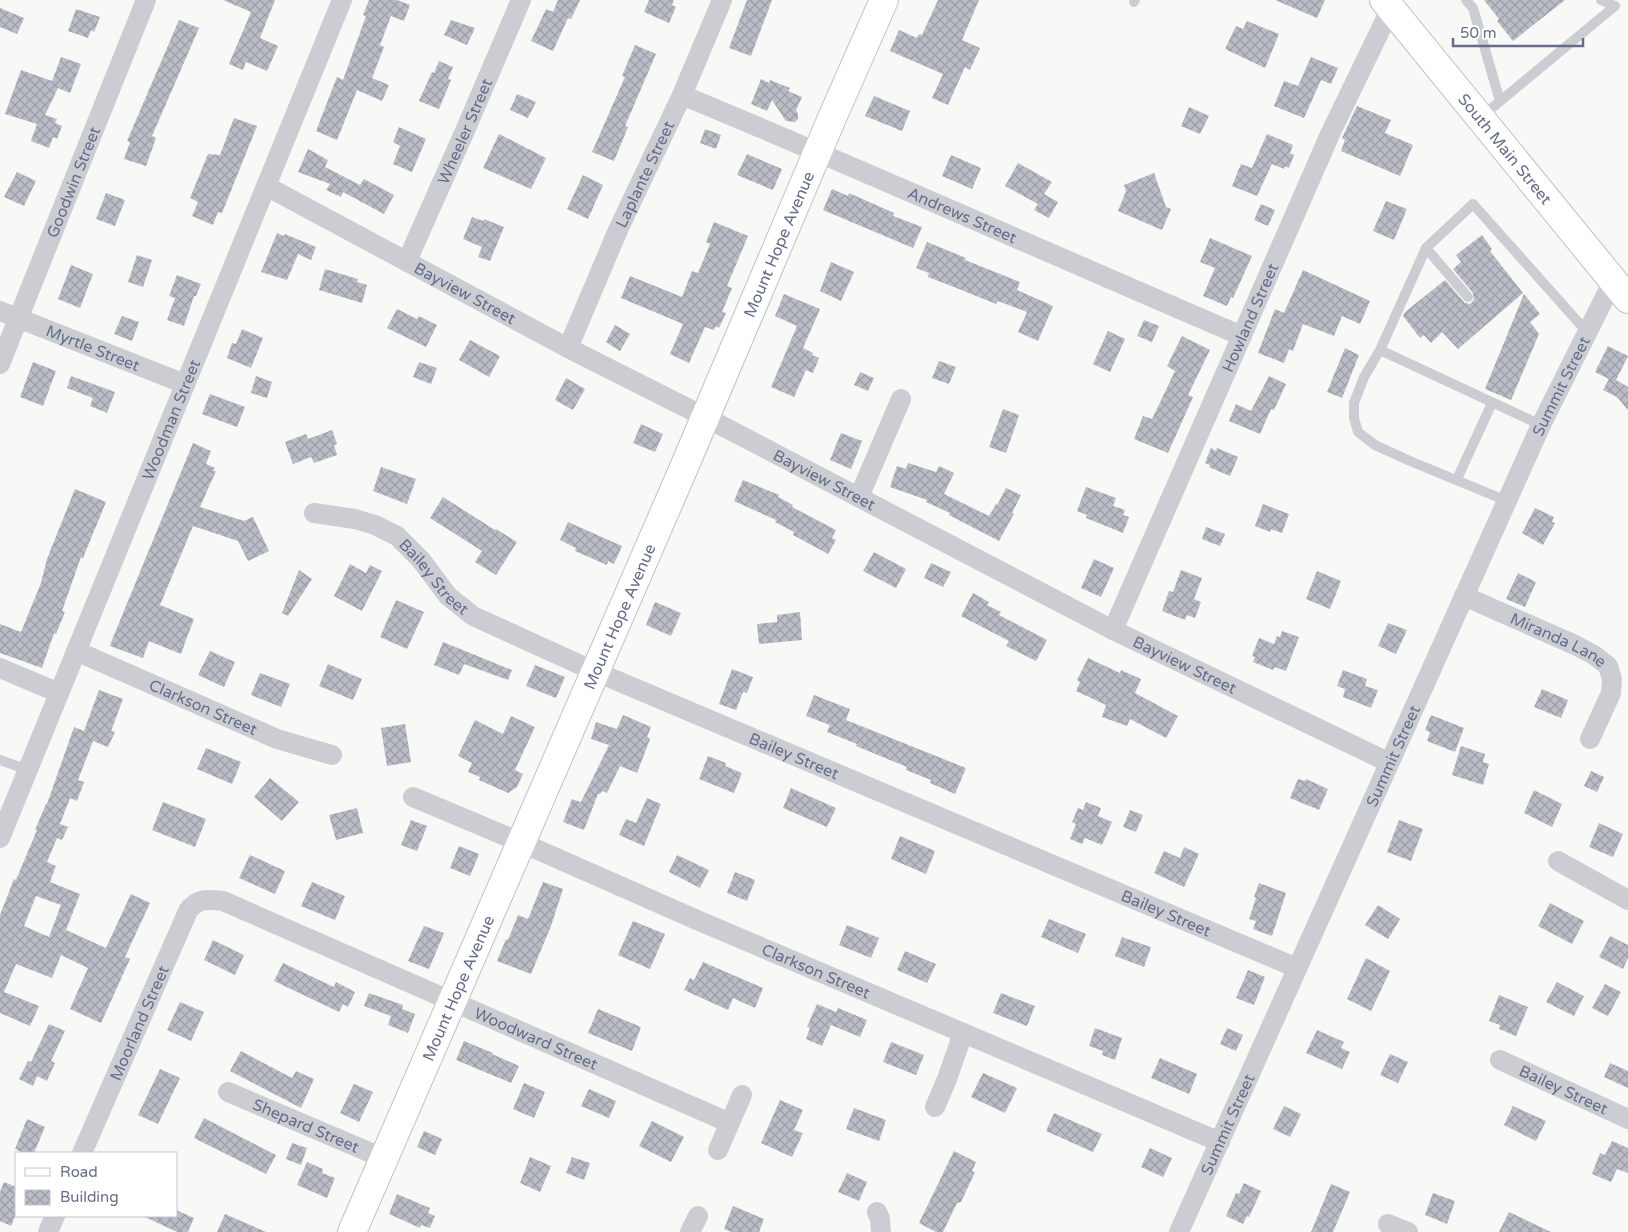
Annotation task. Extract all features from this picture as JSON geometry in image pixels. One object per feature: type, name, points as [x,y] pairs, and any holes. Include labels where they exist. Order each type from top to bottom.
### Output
[{"type":"main road","name":"Mount Hope Avenue","points":[[352,1232],[884,0]]},
{"type":"main road","name":"South Main Street","points":[[1387,4],[1490,109],[1621,290]]},
{"type":"street","name":"Goodwin Street","points":[[0,364],[9,315],[146,0]]},
{"type":"street","name":"Woodman Street","points":[[0,838],[342,0]]},
{"type":"street","name":"Wheeler Street","points":[[407,261],[521,0]]},
{"type":"street","name":"Laplante Street","points":[[568,348],[618,230],[682,94],[722,0]]},
{"type":"street","name":"Howland Street","points":[[1113,630],[1387,4]]},
{"type":"street","name":"Andrews Street","points":[[682,94],[818,151],[1047,253],[1242,336]]},
{"type":"street","name":"Bayview Street","points":[[266,186],[568,348],[705,417],[1113,630],[1388,762]]},
{"type":"street","name":"Summit Street","points":[[1179,1232],[1388,762],[1541,425],[1587,332],[1621,290]]},
{"type":"street","name":"Myrtle Street","points":[[9,315],[185,384]]},
{"type":"street","points":[[859,497],[901,399]]},
{"type":"street","name":"Bailey Street","points":[[314,513],[354,519],[397,536],[421,560],[448,596],[474,616],[594,671],[1297,968]]},
{"type":"street","name":"Miranda Lane","points":[[1464,596],[1575,645],[1594,655],[1608,666],[1612,680],[1610,693],[1590,739]]},
{"type":"street","name":"Clarkson Street","points":[[76,651],[276,739],[332,755]]},
{"type":"street","points":[[0,668],[59,693]]},
{"type":"street","name":"Clarkson Street","points":[[413,797],[696,920],[1220,1142]]},
{"type":"street","points":[[1558,861],[1628,900]]},
{"type":"street","name":"Woodward Street","points":[[204,900],[223,901],[730,1123]]},
{"type":"street","name":"Moorland Street","points":[[82,1152],[184,919],[194,904],[204,900]]},
{"type":"street","points":[[935,1107],[964,1033]]},
{"type":"street","name":"Bailey Street","points":[[1500,1060],[1628,1119]]},
{"type":"street","name":"Shepard Street","points":[[228,1092],[383,1158]]},
{"type":"street","points":[[718,1150],[742,1096]]},
{"type":"street","points":[[876,1212],[880,1219],[881,1232]]},
{"type":"street","points":[[48,1232],[55,1217]]},
{"type":"street","points":[[1388,1224],[1408,1232]]},
{"type":"lane","points":[[1466,0],[1473,8],[1490,109],[1615,6],[1601,0]]},
{"type":"lane","points":[[1506,501],[1375,445],[1358,432],[1354,418],[1354,404],[1364,377],[1380,350],[1426,248],[1473,204],[1587,332]]},
{"type":"lane","points":[[1426,248],[1468,297]]},
{"type":"lane","points":[[1380,350],[1541,425]]},
{"type":"lane","points":[[1457,479],[1492,402]]},
{"type":"lane","points":[[0,760],[28,770]]},
{"type":"building","points":[[223,0],[275,0],[260,38],[278,46],[267,71],[246,62],[243,70],[229,64],[251,12]]},
{"type":"building","points":[[369,0],[397,0],[410,5],[404,21],[391,16],[380,45],[384,47],[372,78],[389,85],[382,101],[357,90],[337,140],[316,131],[337,77],[343,80],[366,16],[363,15]]},
{"type":"building","points":[[558,0],[580,0],[571,19],[568,18],[553,51],[531,41],[546,9],[553,12]]},
{"type":"building","points":[[649,0],[674,0],[672,5],[676,7],[669,23],[644,12]]},
{"type":"building","points":[[747,0],[772,0],[751,56],[729,48]]},
{"type":"building","points":[[938,0],[979,0],[962,40],[980,48],[970,70],[965,67],[948,105],[932,98],[943,74],[890,51],[899,30],[917,38],[919,34],[922,35]]},
{"type":"building","points":[[1275,0],[1325,0],[1317,18]]},
{"type":"building","points":[[1484,0],[1565,0],[1513,41],[1497,21],[1499,19]]},
{"type":"building","points":[[0,8],[24,18],[17,34],[0,27]]},
{"type":"building","points":[[76,9],[100,17],[94,32],[91,30],[88,38],[68,31]]},
{"type":"building","points":[[179,20],[199,28],[152,136],[156,138],[146,166],[124,159],[130,142],[127,141]]},
{"type":"building","points":[[451,20],[475,28],[467,45],[444,35]]},
{"type":"building","points":[[1247,21],[1279,34],[1265,68],[1225,49],[1236,26],[1243,29]]},
{"type":"building","points":[[635,45],[656,54],[625,126],[628,127],[614,161],[592,152],[625,77],[622,76]]},
{"type":"building","points":[[61,57],[81,64],[70,93],[58,88],[45,115],[57,119],[55,123],[62,126],[57,139],[53,137],[49,148],[31,141],[37,124],[5,114],[21,70],[52,81]]},
{"type":"building","points":[[1311,57],[1338,68],[1331,84],[1321,80],[1304,118],[1274,106],[1284,81],[1298,86]]},
{"type":"building","points":[[439,61],[453,67],[448,79],[451,80],[439,109],[419,101]]},
{"type":"building","points":[[761,79],[769,83],[770,80],[790,88],[788,91],[802,97],[796,110],[798,119],[795,122],[786,121],[772,100],[767,111],[751,104]]},
{"type":"building","points":[[517,94],[536,102],[528,118],[510,110]]},
{"type":"building","points":[[874,96],[910,111],[902,131],[865,116]]},
{"type":"building","points":[[1357,106],[1391,120],[1385,133],[1413,145],[1400,176],[1341,151],[1345,140],[1342,138]]},
{"type":"building","points":[[1189,107],[1209,116],[1200,134],[1181,126]]},
{"type":"building","points":[[234,118],[257,126],[222,213],[218,212],[213,225],[192,216],[198,202],[190,198],[208,154],[220,155]]},
{"type":"building","points":[[399,127],[426,139],[412,172],[393,164],[400,146],[393,142]]},
{"type":"building","points":[[705,129],[721,135],[716,149],[700,143]]},
{"type":"building","points":[[499,134],[546,158],[531,189],[483,168]]},
{"type":"building","points":[[1267,134],[1293,145],[1290,153],[1294,155],[1289,168],[1285,166],[1284,169],[1272,164],[1257,196],[1232,186],[1241,164],[1252,168]]},
{"type":"building","points":[[308,149],[328,160],[325,167],[360,185],[364,179],[394,195],[384,214],[343,192],[341,197],[326,190],[330,184],[298,172]]},
{"type":"building","points":[[747,154],[782,169],[773,190],[737,175]]},
{"type":"building","points":[[951,155],[981,168],[972,189],[942,176]]},
{"type":"building","points":[[1018,163],[1052,182],[1044,194],[1058,202],[1049,218],[1034,210],[1038,204],[1005,186]]},
{"type":"building","points":[[17,172],[36,181],[24,206],[4,197]]},
{"type":"building","points":[[1154,173],[1166,207],[1171,209],[1162,230],[1118,211],[1126,191],[1124,185]]},
{"type":"building","points":[[583,175],[603,185],[588,219],[567,209]]},
{"type":"building","points":[[832,189],[848,196],[849,193],[894,213],[893,216],[922,227],[913,248],[823,210]]},
{"type":"building","points":[[106,193],[125,200],[115,226],[96,219]]},
{"type":"building","points":[[1386,201],[1407,209],[1394,240],[1373,231]]},
{"type":"building","points":[[1261,204],[1275,210],[1268,226],[1254,220]]},
{"type":"building","points":[[472,217],[483,221],[484,219],[504,227],[490,261],[478,257],[482,247],[463,239]]},
{"type":"building","points":[[714,222],[748,236],[727,286],[732,288],[722,312],[726,313],[719,328],[716,326],[714,330],[705,327],[689,363],[670,354],[683,324],[621,298],[630,276],[682,297],[692,271],[698,273],[710,244],[706,242]]},
{"type":"building","points":[[277,233],[284,236],[285,234],[316,247],[311,260],[298,254],[287,280],[261,272]]},
{"type":"building","points":[[1482,235],[1492,249],[1490,251],[1523,293],[1458,349],[1442,332],[1431,343],[1424,335],[1420,338],[1403,316],[1405,312],[1445,280],[1465,303],[1470,304],[1474,300],[1473,293],[1453,269],[1461,262],[1456,255]]},
{"type":"building","points":[[1210,238],[1252,256],[1233,298],[1231,297],[1227,306],[1203,296],[1215,268],[1200,262]]},
{"type":"building","points":[[927,242],[966,258],[965,260],[1020,282],[1017,290],[1053,306],[1038,341],[1018,332],[1027,312],[998,301],[996,304],[928,277],[929,273],[916,268]]},
{"type":"building","points":[[137,255],[152,260],[143,287],[128,282]]},
{"type":"building","points":[[831,262],[854,272],[841,301],[820,291]]},
{"type":"building","points":[[71,265],[93,274],[80,308],[58,299]]},
{"type":"building","points":[[325,269],[358,279],[357,282],[367,285],[362,303],[319,290]]},
{"type":"building","points":[[1303,270],[1370,301],[1360,324],[1342,316],[1334,336],[1303,324],[1293,351],[1289,349],[1284,363],[1258,353],[1275,309],[1284,313]]},
{"type":"building","points":[[177,275],[201,284],[196,296],[194,296],[184,326],[167,320],[175,298],[169,296]]},
{"type":"building","points":[[784,294],[820,309],[803,348],[819,358],[813,373],[806,370],[794,397],[771,387],[797,326],[775,316]]},
{"type":"building","points":[[1524,294],[1540,314],[1530,322],[1539,334],[1511,400],[1485,389]]},
{"type":"building","points":[[397,309],[417,319],[419,316],[437,325],[426,347],[387,328]]},
{"type":"building","points":[[122,316],[139,322],[132,341],[114,334]]},
{"type":"building","points":[[1144,320],[1159,326],[1152,342],[1137,336]]},
{"type":"building","points":[[615,325],[630,334],[620,351],[606,342]]},
{"type":"building","points":[[242,329],[263,338],[251,368],[227,358],[232,343],[236,344]]},
{"type":"building","points":[[1108,331],[1125,339],[1110,372],[1093,364]]},
{"type":"building","points":[[1182,336],[1210,350],[1188,395],[1193,397],[1168,453],[1134,439],[1143,416],[1152,419],[1175,371],[1167,366]]},
{"type":"building","points":[[470,340],[500,356],[489,377],[459,360]]},
{"type":"building","points":[[1608,346],[1628,356],[1616,380],[1628,387],[1628,410],[1617,397],[1603,390],[1609,379],[1595,372]]},
{"type":"building","points":[[1345,348],[1359,355],[1342,398],[1327,392]]},
{"type":"building","points":[[939,361],[956,367],[949,384],[932,378]]},
{"type":"building","points":[[33,362],[56,371],[43,406],[20,397]]},
{"type":"building","points":[[419,362],[437,368],[431,384],[413,377]]},
{"type":"building","points":[[860,372],[874,378],[868,391],[854,385]]},
{"type":"building","points":[[71,376],[115,392],[107,413],[90,406],[93,398],[67,388]]},
{"type":"building","points":[[256,376],[272,382],[267,398],[251,393]]},
{"type":"building","points":[[1269,376],[1286,384],[1274,410],[1271,409],[1260,434],[1229,421],[1236,404],[1251,411]]},
{"type":"building","points":[[566,378],[585,389],[573,410],[555,400]]},
{"type":"building","points":[[210,394],[245,407],[237,427],[202,414]]},
{"type":"building","points":[[1003,409],[1019,415],[1006,453],[989,447]]},
{"type":"building","points":[[641,424],[663,434],[655,452],[633,443]]},
{"type":"building","points":[[332,430],[337,444],[334,445],[337,455],[314,463],[311,457],[293,464],[285,442],[306,434],[308,439]]},
{"type":"building","points":[[841,433],[862,441],[851,469],[830,460]]},
{"type":"building","points":[[193,443],[211,451],[206,464],[215,468],[213,471],[216,471],[200,507],[244,521],[253,517],[269,551],[248,561],[238,541],[193,526],[160,605],[194,619],[181,654],[149,641],[143,658],[110,646]]},
{"type":"building","points":[[1211,448],[1216,451],[1217,448],[1238,457],[1230,476],[1209,467],[1210,465],[1205,463]]},
{"type":"building","points":[[908,463],[936,472],[939,466],[954,473],[944,494],[989,516],[1006,488],[1021,495],[1012,513],[1014,514],[999,541],[949,515],[950,513],[926,502],[927,500],[890,487],[897,466],[906,469]]},
{"type":"building","points":[[381,467],[416,479],[407,504],[373,491]]},
{"type":"building","points":[[743,480],[779,495],[778,497],[793,505],[792,507],[836,530],[832,538],[836,540],[828,554],[793,535],[794,532],[775,522],[776,520],[734,501]]},
{"type":"building","points":[[1086,487],[1116,498],[1113,506],[1125,510],[1123,515],[1129,517],[1123,533],[1086,518],[1087,515],[1077,511]]},
{"type":"building","points":[[75,489],[106,502],[83,558],[81,557],[62,611],[65,612],[56,634],[54,633],[42,668],[0,653],[0,624],[21,632]]},
{"type":"building","points":[[443,497],[517,542],[496,575],[475,562],[482,551],[430,518]]},
{"type":"building","points":[[1263,504],[1289,514],[1282,533],[1271,529],[1270,532],[1255,526]]},
{"type":"building","points":[[1535,508],[1554,517],[1552,522],[1555,523],[1543,545],[1522,533]]},
{"type":"building","points":[[568,522],[622,546],[614,564],[608,561],[607,565],[575,551],[576,548],[560,540]]},
{"type":"building","points":[[1206,527],[1225,534],[1220,546],[1202,539]]},
{"type":"building","points":[[874,552],[906,569],[896,588],[863,571]]},
{"type":"building","points":[[1094,559],[1114,568],[1101,597],[1081,588]]},
{"type":"building","points":[[931,563],[951,572],[943,587],[924,578]]},
{"type":"building","points":[[350,564],[366,573],[370,565],[382,571],[362,611],[334,596]]},
{"type":"building","points":[[299,570],[312,579],[288,616],[282,613]]},
{"type":"building","points":[[1181,570],[1202,578],[1194,599],[1201,602],[1195,618],[1187,615],[1185,620],[1162,611],[1169,591],[1173,592]]},
{"type":"building","points":[[1317,571],[1341,581],[1330,609],[1306,599]]},
{"type":"building","points":[[1518,573],[1536,582],[1525,607],[1506,599]]},
{"type":"building","points":[[973,593],[989,602],[987,605],[1001,612],[999,615],[1047,640],[1036,661],[1006,646],[1009,641],[961,616]]},
{"type":"building","points":[[396,600],[424,612],[407,649],[380,637]]},
{"type":"building","points":[[655,602],[681,613],[671,636],[646,625]]},
{"type":"building","points":[[800,612],[802,640],[759,644],[757,624],[777,622],[777,615]]},
{"type":"building","points":[[1388,623],[1407,630],[1396,654],[1378,646]]},
{"type":"building","points":[[1282,631],[1299,637],[1286,671],[1275,667],[1273,670],[1253,662],[1255,657],[1252,656],[1259,638],[1274,644],[1277,636],[1280,637]]},
{"type":"building","points":[[443,642],[512,670],[508,680],[464,664],[459,675],[434,665]]},
{"type":"building","points":[[210,651],[235,662],[224,687],[198,675]]},
{"type":"building","points":[[1088,658],[1120,673],[1121,670],[1141,679],[1135,693],[1178,716],[1166,738],[1130,719],[1127,726],[1102,717],[1106,705],[1076,691],[1080,682],[1077,680]]},
{"type":"building","points":[[328,664],[362,679],[353,700],[319,686]]},
{"type":"building","points":[[535,665],[565,677],[556,698],[526,686]]},
{"type":"building","points":[[732,669],[753,677],[747,693],[743,692],[736,710],[719,704]]},
{"type":"building","points":[[1343,670],[1367,679],[1365,686],[1378,690],[1371,708],[1343,697],[1345,689],[1337,686]]},
{"type":"building","points":[[260,673],[290,684],[281,707],[251,695]]},
{"type":"building","points":[[1542,689],[1568,700],[1561,718],[1534,707]]},
{"type":"building","points":[[99,690],[123,699],[111,731],[115,732],[108,747],[93,741],[78,780],[84,782],[77,801],[70,798],[60,824],[68,827],[62,840],[57,838],[47,862],[56,866],[50,882],[80,894],[66,930],[106,948],[131,894],[150,903],[125,957],[130,959],[101,1023],[70,1009],[88,968],[61,955],[52,978],[16,964],[4,992],[39,1006],[30,1026],[0,1013],[0,915],[14,879],[16,880],[37,830],[35,830],[47,804],[74,727],[84,731]],"holes":[[[36,896],[61,905],[49,937],[24,926]]]},
{"type":"building","points":[[814,695],[850,709],[846,720],[966,768],[955,794],[930,783],[931,780],[906,770],[907,767],[827,732],[830,725],[806,716]]},
{"type":"building","points":[[623,715],[651,727],[647,737],[650,739],[637,773],[620,766],[607,793],[602,791],[598,794],[584,830],[563,822],[572,799],[581,802],[609,745],[591,739],[596,722],[617,729]]},
{"type":"building","points":[[1431,715],[1464,728],[1455,752],[1427,741],[1430,732],[1425,730]]},
{"type":"building","points":[[511,716],[535,727],[515,770],[523,774],[517,787],[508,793],[479,780],[480,777],[468,772],[472,763],[458,756],[475,720],[503,734]]},
{"type":"building","points":[[405,724],[411,762],[387,766],[381,728]]},
{"type":"building","points":[[1461,746],[1485,754],[1483,762],[1489,764],[1483,785],[1452,775]]},
{"type":"building","points":[[206,748],[241,762],[232,784],[197,769]]},
{"type":"building","points":[[708,756],[726,763],[725,766],[742,773],[734,793],[699,779]]},
{"type":"building","points":[[1591,771],[1604,777],[1597,792],[1584,786]]},
{"type":"building","points":[[270,778],[299,802],[282,821],[254,797]]},
{"type":"building","points":[[1298,779],[1305,781],[1306,779],[1328,789],[1319,810],[1290,798]]},
{"type":"building","points":[[791,788],[836,808],[827,827],[783,808]]},
{"type":"building","points":[[1534,790],[1562,804],[1552,827],[1524,813]]},
{"type":"building","points":[[647,798],[661,804],[644,846],[619,835],[626,819],[636,823]]},
{"type":"building","points":[[163,802],[206,819],[195,847],[152,830]]},
{"type":"building","points":[[1086,802],[1101,808],[1098,816],[1112,822],[1102,845],[1085,838],[1082,844],[1070,839],[1076,824],[1072,822],[1078,808],[1083,810]]},
{"type":"building","points":[[357,808],[363,833],[336,840],[329,815]]},
{"type":"building","points":[[1130,810],[1143,815],[1136,832],[1123,827]]},
{"type":"building","points":[[411,820],[427,826],[417,851],[401,845]]},
{"type":"building","points":[[1399,820],[1423,829],[1411,861],[1387,852]]},
{"type":"building","points":[[1599,823],[1623,834],[1613,857],[1589,847]]},
{"type":"building","points":[[900,836],[935,851],[926,874],[891,859]]},
{"type":"building","points":[[459,846],[479,854],[470,876],[450,868]]},
{"type":"building","points":[[1184,847],[1199,854],[1184,887],[1154,873],[1164,851],[1180,858]]},
{"type":"building","points":[[250,855],[285,871],[275,894],[239,878]]},
{"type":"building","points":[[677,855],[709,870],[700,888],[669,872]]},
{"type":"building","points":[[735,872],[755,880],[747,901],[727,893]]},
{"type":"building","points":[[312,882],[345,896],[335,920],[301,906]]},
{"type":"building","points":[[543,882],[563,889],[551,926],[531,974],[497,961],[518,915],[528,919]]},
{"type":"building","points":[[1259,883],[1286,893],[1272,936],[1253,929],[1256,921],[1249,919]]},
{"type":"building","points":[[1550,903],[1584,921],[1572,944],[1538,926]]},
{"type":"building","points":[[1378,905],[1400,919],[1388,939],[1365,925]]},
{"type":"building","points":[[1049,919],[1086,934],[1078,953],[1041,937]]},
{"type":"building","points":[[633,921],[665,934],[650,969],[618,955]]},
{"type":"building","points":[[847,925],[879,938],[871,958],[839,945]]},
{"type":"building","points":[[424,926],[444,933],[429,969],[408,961]]},
{"type":"building","points":[[1610,936],[1628,945],[1628,958],[1623,969],[1599,957]]},
{"type":"building","points":[[1122,937],[1151,947],[1144,967],[1115,956]]},
{"type":"building","points":[[213,940],[244,955],[235,975],[204,960]]},
{"type":"building","points":[[905,951],[936,964],[927,983],[897,970]]},
{"type":"building","points":[[1366,958],[1390,971],[1371,1011],[1347,999]]},
{"type":"building","points":[[703,962],[763,988],[755,1008],[733,998],[728,1010],[684,990],[690,978],[694,980]]},
{"type":"building","points":[[283,963],[334,987],[336,982],[355,992],[348,1007],[343,1004],[339,1012],[274,981]]},
{"type":"building","points":[[1248,970],[1265,977],[1254,1005],[1236,998]]},
{"type":"building","points":[[1557,982],[1584,996],[1574,1016],[1546,1002]]},
{"type":"building","points":[[1605,984],[1621,992],[1608,1016],[1592,1008]]},
{"type":"building","points":[[369,993],[403,1005],[402,1009],[415,1014],[408,1033],[388,1025],[391,1016],[364,1006]]},
{"type":"building","points":[[1001,993],[1035,1006],[1027,1026],[993,1013]]},
{"type":"building","points":[[1499,995],[1528,1007],[1516,1036],[1499,1029],[1500,1025],[1489,1021]]},
{"type":"building","points":[[180,1002],[204,1012],[191,1041],[167,1030]]},
{"type":"building","points":[[817,1004],[836,1012],[838,1008],[867,1020],[860,1037],[831,1025],[822,1046],[806,1039],[810,1028],[807,1027]]},
{"type":"building","points":[[598,1009],[641,1027],[632,1051],[588,1033]]},
{"type":"building","points":[[49,1024],[65,1031],[51,1061],[55,1063],[47,1081],[37,1076],[33,1086],[19,1079],[28,1061],[31,1062]]},
{"type":"building","points":[[1095,1028],[1122,1038],[1115,1060],[1102,1055],[1103,1051],[1089,1046]]},
{"type":"building","points":[[1227,1028],[1243,1035],[1236,1051],[1220,1044]]},
{"type":"building","points":[[1317,1030],[1344,1042],[1341,1048],[1350,1052],[1342,1069],[1306,1053]]},
{"type":"building","points":[[464,1041],[519,1066],[511,1083],[456,1060]]},
{"type":"building","points":[[891,1042],[924,1055],[916,1075],[883,1062]]},
{"type":"building","points":[[241,1051],[292,1078],[296,1071],[314,1079],[301,1108],[230,1071]]},
{"type":"building","points":[[1390,1054],[1408,1062],[1398,1083],[1380,1075]]},
{"type":"building","points":[[1160,1058],[1197,1074],[1189,1094],[1151,1078]]},
{"type":"building","points":[[1610,1063],[1628,1071],[1628,1088],[1604,1077]]},
{"type":"building","points":[[160,1069],[180,1078],[158,1124],[138,1115]]},
{"type":"building","points":[[983,1073],[1017,1088],[1005,1113],[971,1097]]},
{"type":"building","points":[[524,1083],[545,1092],[534,1118],[513,1109]]},
{"type":"building","points":[[354,1084],[373,1092],[359,1122],[340,1113]]},
{"type":"building","points":[[589,1089],[616,1101],[609,1118],[581,1106]]},
{"type":"building","points":[[780,1100],[803,1110],[794,1130],[803,1133],[792,1157],[761,1143]]},
{"type":"building","points":[[1284,1106],[1301,1114],[1290,1137],[1273,1129]]},
{"type":"building","points":[[1513,1106],[1546,1121],[1536,1141],[1504,1125]]},
{"type":"building","points":[[854,1108],[886,1120],[879,1141],[846,1129]]},
{"type":"building","points":[[1054,1113],[1102,1134],[1093,1152],[1046,1131]]},
{"type":"building","points":[[204,1118],[276,1155],[266,1174],[194,1138]]},
{"type":"building","points":[[27,1119],[45,1127],[34,1152],[22,1152],[15,1149]]},
{"type":"building","points":[[652,1121],[684,1137],[671,1162],[639,1146]]},
{"type":"building","points":[[424,1131],[442,1139],[435,1155],[417,1147]]},
{"type":"building","points":[[1612,1141],[1628,1148],[1628,1173],[1617,1169],[1611,1182],[1592,1174],[1600,1153],[1605,1155]]},
{"type":"building","points":[[292,1143],[307,1148],[301,1165],[286,1159]]},
{"type":"building","points":[[1150,1148],[1172,1158],[1163,1177],[1141,1167]]},
{"type":"building","points":[[954,1151],[976,1162],[972,1171],[975,1172],[961,1202],[957,1203],[943,1232],[936,1232],[919,1223]]},
{"type":"building","points":[[530,1157],[551,1166],[540,1192],[520,1183]]},
{"type":"building","points":[[572,1157],[590,1163],[584,1180],[566,1173]]},
{"type":"building","points":[[307,1162],[323,1169],[322,1173],[335,1178],[327,1198],[297,1185]]},
{"type":"building","points":[[847,1173],[867,1182],[859,1201],[838,1192]]},
{"type":"building","points":[[4,1182],[15,1187],[15,1216],[11,1226],[0,1221],[0,1192]]},
{"type":"building","points":[[1244,1183],[1261,1191],[1249,1217],[1247,1216],[1243,1224],[1226,1216],[1236,1193],[1239,1194]]},
{"type":"building","points":[[1331,1184],[1350,1192],[1333,1232],[1311,1232]]},
{"type":"building","points":[[1433,1193],[1455,1201],[1447,1224],[1425,1215]]},
{"type":"building","points":[[397,1194],[430,1208],[428,1213],[435,1216],[430,1228],[421,1225],[420,1228],[389,1214]]},
{"type":"building","points":[[733,1206],[764,1219],[759,1232],[732,1232],[724,1229]]},
{"type":"building","points":[[178,1211],[194,1218],[188,1232],[177,1232],[145,1217],[178,1217]]},
{"type":"building","points":[[1509,1212],[1551,1232],[1499,1232]]},
{"type":"building","points":[[225,1214],[266,1232],[217,1232]]}]
